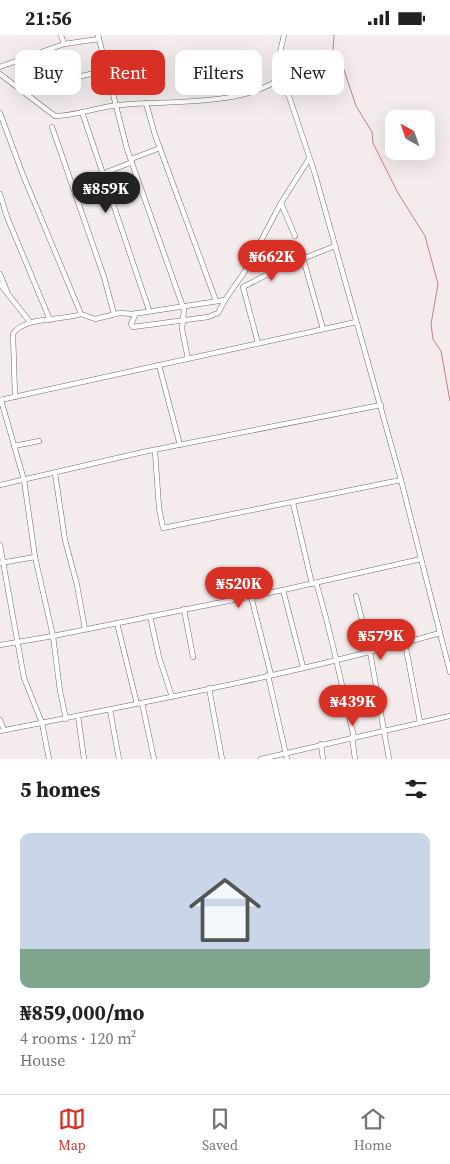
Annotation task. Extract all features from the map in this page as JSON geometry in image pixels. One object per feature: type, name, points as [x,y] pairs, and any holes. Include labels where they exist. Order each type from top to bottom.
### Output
[{"type":"street","points":[[61,35],[64,44]]},
{"type":"street","points":[[281,50],[284,35]]},
{"type":"street","points":[[0,67],[64,44],[98,37],[102,50]]},
{"type":"street","points":[[0,74],[15,86]]},
{"type":"street","points":[[27,95],[54,116],[116,105],[207,99],[248,93],[272,83]]},
{"type":"street","points":[[114,95],[132,160],[182,305],[184,321],[182,329],[188,359]]},
{"type":"street","points":[[288,95],[309,159],[381,405],[450,672]]},
{"type":"street","points":[[146,103],[160,148],[195,237],[216,301]]},
{"type":"street","points":[[82,112],[149,310]]},
{"type":"street","points":[[0,113],[23,175],[81,314]]},
{"type":"street","points":[[52,127],[104,277],[114,314]]},
{"type":"street","points":[[102,174],[160,148]]},
{"type":"street","points":[[136,313],[131,324],[135,327],[214,316],[221,310],[224,300],[245,271],[281,203],[309,159]]},
{"type":"street","points":[[0,194],[7,217],[50,321]]},
{"type":"street","points":[[281,203],[296,236]]},
{"type":"street","points":[[258,343],[243,287],[303,258],[335,246]]},
{"type":"street","points":[[303,258],[323,329]]},
{"type":"street","points":[[0,274],[7,292]]},
{"type":"street","points":[[0,284],[30,321]]},
{"type":"street","points":[[15,397],[14,334],[20,327],[30,321],[50,321],[81,314],[94,319],[114,314],[136,313],[224,300]]},
{"type":"street","points":[[66,719],[60,691],[53,636],[35,557],[24,480],[0,400],[356,322]]},
{"type":"street","points":[[159,365],[180,445]]},
{"type":"street","points":[[0,485],[180,445],[381,405]]},
{"type":"street","points":[[14,446],[39,441]]},
{"type":"street","points":[[155,451],[159,508],[163,528],[401,480]]},
{"type":"street","points":[[55,473],[65,540],[77,585],[85,629]]},
{"type":"street","points":[[293,503],[314,583],[333,638],[353,737],[355,759]]},
{"type":"street","points":[[0,545],[27,687],[42,723],[49,759]]},
{"type":"street","points":[[2,563],[35,557]]},
{"type":"street","points":[[0,645],[251,597],[421,559]]},
{"type":"street","points":[[283,590],[303,667]]},
{"type":"street","points":[[356,596],[370,652],[389,759]]},
{"type":"street","points":[[251,597],[287,756]]},
{"type":"street","points":[[184,609],[193,657]]},
{"type":"street","points":[[150,616],[158,657],[172,697]]},
{"type":"street","points":[[117,623],[154,759]]},
{"type":"street","points":[[0,720],[2,731],[110,711],[370,652],[440,633]]},
{"type":"street","points":[[405,643],[420,722]]},
{"type":"street","points":[[209,689],[222,759]]},
{"type":"street","points":[[110,711],[119,759]]},
{"type":"street","points":[[261,759],[287,756],[321,744],[450,716]]},
{"type":"street","points":[[78,717],[84,759]]},
{"type":"street","points":[[321,744],[323,759]]},
{"type":"waterway","points":[[334,35],[333,49],[341,61],[356,106],[372,132],[373,143],[398,193],[425,236],[438,284],[431,324],[433,339],[441,351],[450,401]]}]
